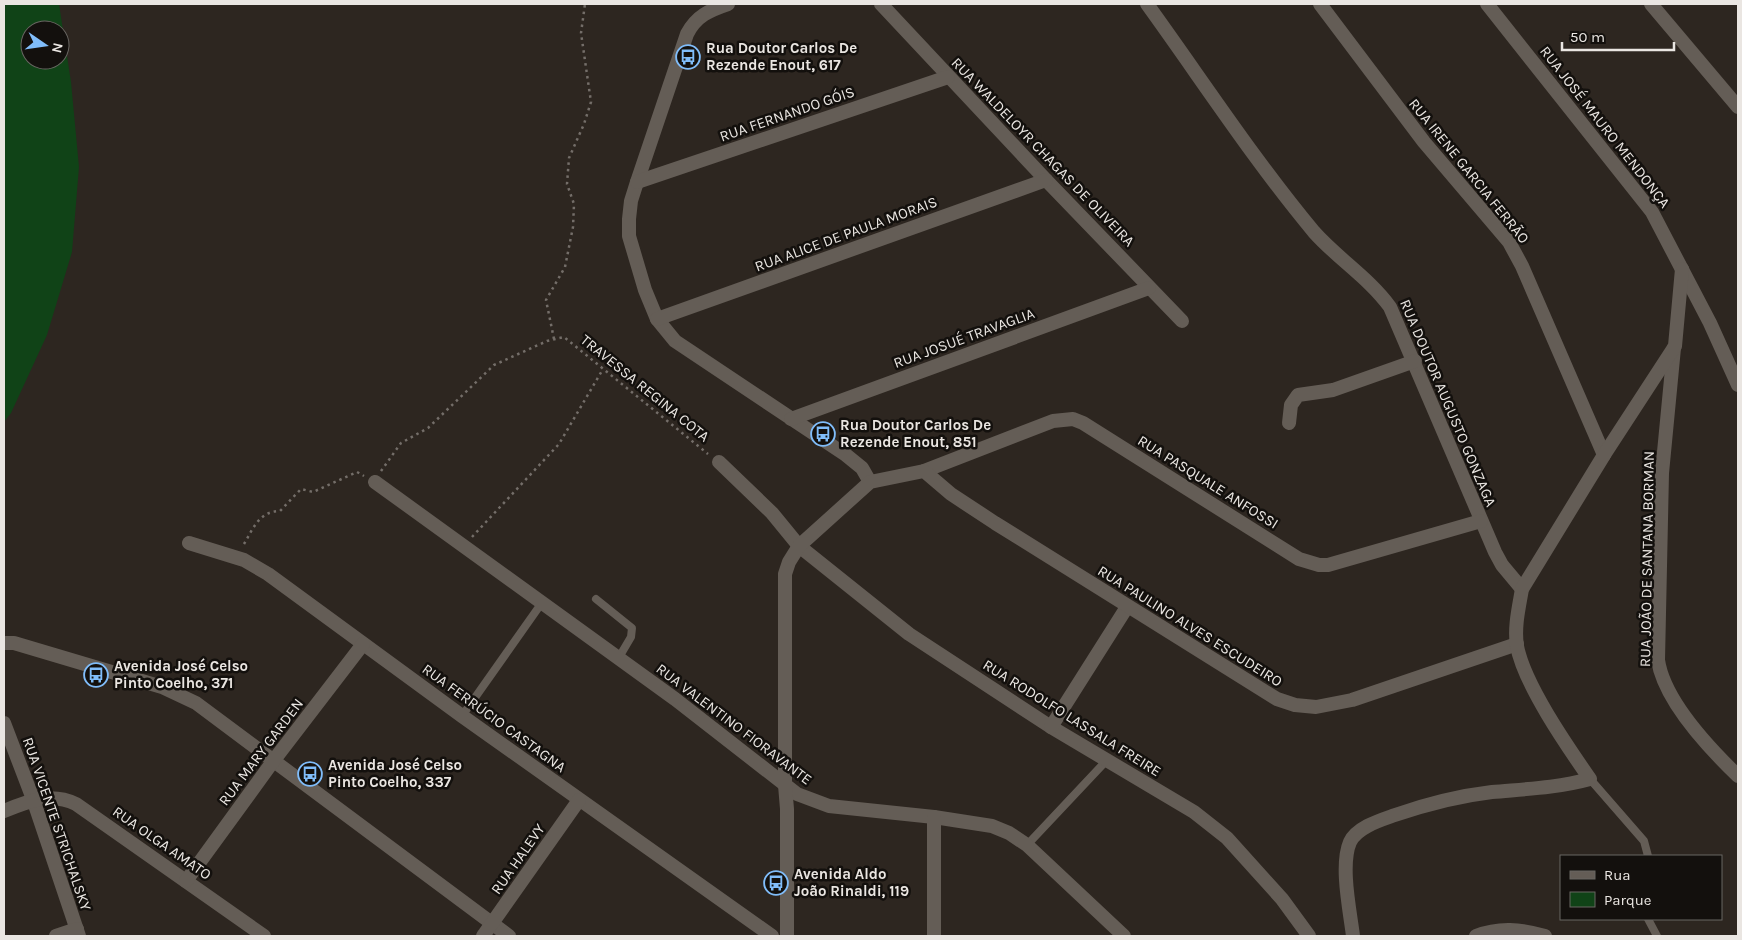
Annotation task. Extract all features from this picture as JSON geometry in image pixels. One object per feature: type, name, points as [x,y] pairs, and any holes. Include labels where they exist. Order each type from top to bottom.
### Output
[{"type":"street","points":[[728,4],[714,8],[698,17],[692,25],[636,182],[631,201],[629,236],[637,268],[657,319],[675,340],[857,464],[870,482]]},
{"type":"street","name":"RUA WALDELOYR CHAGAS DE OLIVEIRA","points":[[881,4],[948,77],[1182,321]]},
{"type":"street","name":"RUA DOUTOR AUGUSTO GONZAGA","points":[[1147,4],[1291,203],[1339,258],[1365,278],[1385,299],[1415,361],[1481,521],[1502,565],[1522,589]]},
{"type":"street","name":"RUA IRENE GARCIA FERRÃO","points":[[1320,4],[1424,142],[1509,242],[1522,266],[1604,455]]},
{"type":"street","name":"RUA JOSÉ MAURO MENDONÇA","points":[[1487,4],[1636,190],[1669,240],[1738,385]]},
{"type":"street","points":[[1651,4],[1738,107]]},
{"type":"street","name":"RUA FERNANDO GÓIS","points":[[636,182],[948,77]]},
{"type":"street","name":"RUA ALICE DE PAULA MORAIS","points":[[657,319],[1046,180]]},
{"type":"street","name":"RUA JOÃO DE SANTANA BORMAN","points":[[1682,269],[1662,473],[1658,660],[1660,676],[1665,686],[1695,729],[1738,776]]},
{"type":"street","name":"RUA JOSUÉ TRAVAGLIA","points":[[791,419],[1149,288]]},
{"type":"street","points":[[1353,936],[1346,868],[1347,851],[1351,839],[1361,831],[1378,821],[1438,801],[1490,792],[1565,786],[1590,780],[1532,686],[1521,664],[1517,644],[1517,623],[1522,589],[1604,455],[1675,346]]},
{"type":"street","points":[[1289,423],[1291,404],[1298,395],[1333,390],[1415,361]]},
{"type":"street","name":"RUA PASQUALE ANFOSSI","points":[[924,471],[1053,421],[1073,419],[1097,431],[1299,559],[1319,566],[1481,521]]},
{"type":"street","name":"RUA RODOLFO LASSALA FREIRE","points":[[719,462],[772,513],[798,546],[909,634],[1051,727],[1194,812],[1227,838],[1282,899],[1309,936]]},
{"type":"street","points":[[787,936],[784,590],[789,562],[798,546],[870,482],[924,471]]},
{"type":"street","name":"RUA PAULINO ALVES ESCUDEIRO","points":[[924,471],[959,499],[1277,700],[1305,707],[1352,700],[1517,644]]},
{"type":"street","name":"RUA VALENTINO FIORAVANTE","points":[[375,482],[675,700],[797,794],[829,806],[934,817],[992,826],[1009,833],[1027,845],[1124,936]]},
{"type":"street","name":"RUA FERRÚCIO CASTAGNA","points":[[189,543],[236,557],[268,574],[462,716],[772,936]]},
{"type":"street","points":[[1051,727],[1128,607]]},
{"type":"street","points":[[4,643],[28,647],[178,694],[196,703],[509,936]]},
{"type":"street","name":"RUA MARY GARDEN","points":[[186,881],[362,644]]},
{"type":"street","name":"RUA VICENTE STRICHALSKY","points":[[4,723],[33,799],[78,933]]},
{"type":"street","name":"RUA OLGA AMATO","points":[[33,799],[55,798],[76,804],[264,936]]},
{"type":"street","points":[[4,811],[33,799]]},
{"type":"street","name":"RUA HALEVY","points":[[483,936],[579,800]]},
{"type":"street","points":[[934,817],[934,936]]},
{"type":"street","points":[[1476,936],[1507,929],[1527,931],[1545,936]]},
{"type":"street","points":[[56,936],[78,933]]},
{"type":"lane","points":[[596,599],[630,626],[633,631],[618,659]]},
{"type":"lane","points":[[462,716],[541,604]]},
{"type":"lane","points":[[1027,845],[1107,760]]},
{"type":"lane","points":[[1590,780],[1644,841],[1648,855]]},
{"type":"lane","points":[[1649,920],[1657,936]]},
{"type":"path","points":[[236,557],[260,517],[270,511],[280,511],[301,489],[313,492],[357,472],[375,482],[402,443],[428,428],[494,365],[554,339],[546,300],[565,267],[574,204],[567,184],[568,158],[584,124],[590,102],[581,33],[585,4]]},
{"type":"path","name":"TRAVESSA REGINA COTA","points":[[554,339],[564,337],[719,462]]},
{"type":"path","points":[[462,547],[559,444],[604,368]]},
{"type":"green space","points":[[4,4],[59,4],[61,20],[20,20],[20,70],[69,70],[79,167],[72,252],[47,335],[11,413],[4,422]]},
{"type":"place","name":"Rua Doutor Carlos De Rezende Enout, 617","points":[[688,57]]},
{"type":"place","name":"Rua Doutor Carlos De Rezende Enout, 851","points":[[823,434]]},
{"type":"place","name":"Avenida José Celso Pinto Coelho, 371","points":[[96,675]]},
{"type":"place","name":"Avenida José Celso Pinto Coelho, 337","points":[[310,774]]},
{"type":"place","name":"Avenida Aldo João Rinaldi, 119","points":[[776,883]]}]
